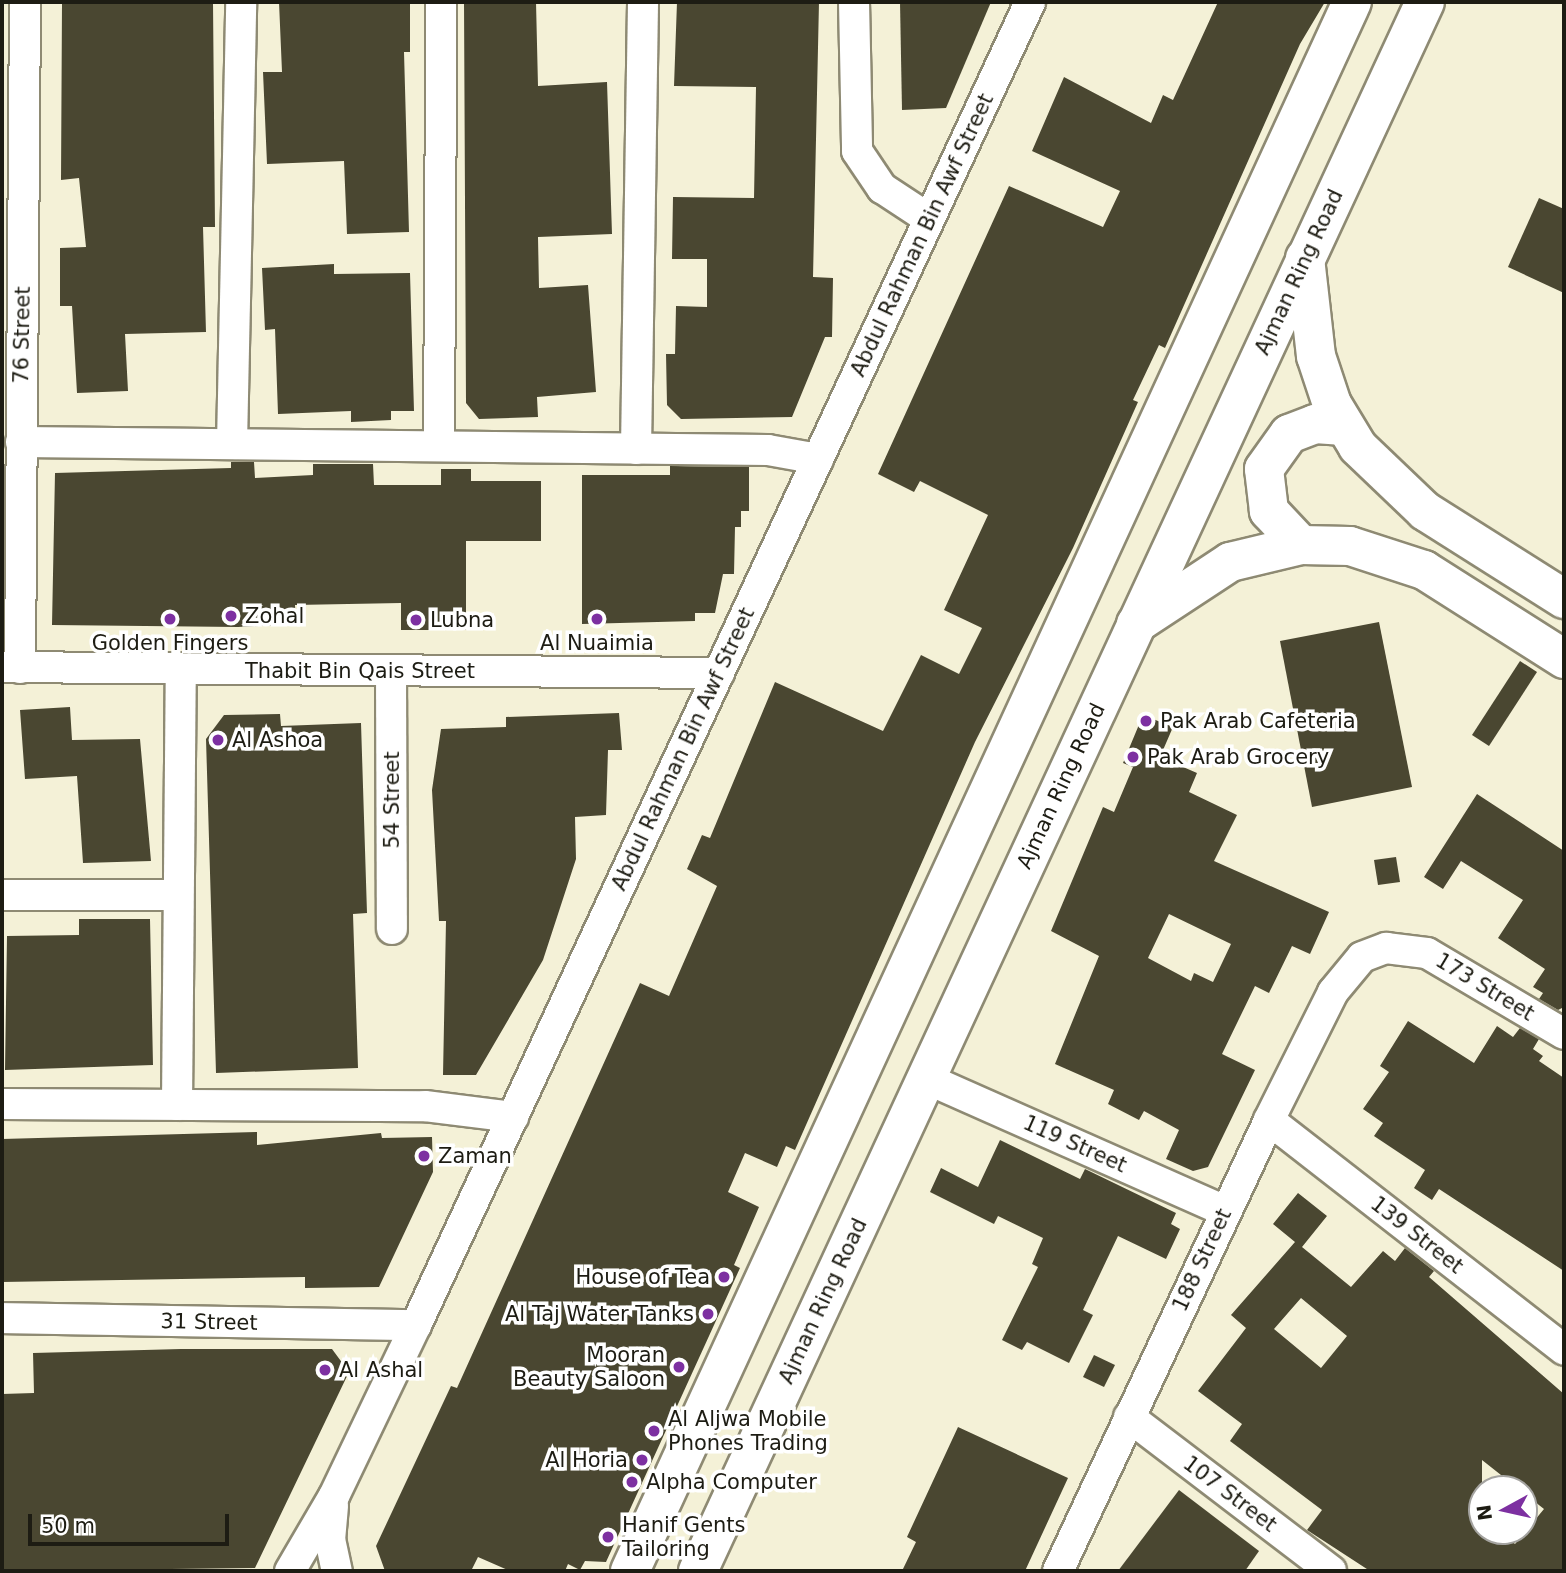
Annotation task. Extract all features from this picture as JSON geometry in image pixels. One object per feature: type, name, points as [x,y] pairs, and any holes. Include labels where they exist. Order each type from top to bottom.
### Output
[{"type":"main road","points":[[630,1571],[1352,2]]},
{"type":"main road","name":"Ajman Ring Road","points":[[698,1571],[1425,2]]},
{"type":"main road","points":[[1306,258],[1316,356],[1344,426],[1406,497],[1564,599]]},
{"type":"main road","points":[[1301,545],[1269,511],[1264,469],[1289,434],[1315,424],[1344,426]]},
{"type":"main road","points":[[1136,624],[1230,562],[1301,545],[1350,546],[1397,558],[1564,659]]},
{"type":"street","name":"76 Street","points":[[11,668],[22,442],[25,2]]},
{"type":"street","points":[[232,444],[241,2]]},
{"type":"street","points":[[439,446],[441,2]]},
{"type":"street","points":[[636,449],[643,2]]},
{"type":"street","points":[[854,2],[852,121],[858,151],[883,188],[929,219]]},
{"type":"street","name":"Abdul Rahman Bin Awf Street","points":[[290,1571],[334,1496],[416,1325],[1030,2]]},
{"type":"street","points":[[22,442],[783,450],[818,458]]},
{"type":"street","name":"Thabit Bin Qais Street","points":[[11,668],[719,673]]},
{"type":"street","points":[[177,1105],[181,670]]},
{"type":"street","name":"54 Street","points":[[391,672],[392,929]]},
{"type":"street","points":[[2,895],[178,895]]},
{"type":"street","name":"173 Street","points":[[1362,957],[1386,948],[1427,953],[1564,1034]]},
{"type":"street","name":"188 Street","points":[[1058,1571],[1269,1120],[1333,992],[1362,957]]},
{"type":"street","name":"119 Street","points":[[925,1078],[1225,1211]]},
{"type":"street","points":[[2,1104],[457,1108],[513,1116]]},
{"type":"street","name":"139 Street","points":[[1269,1120],[1564,1350]]},
{"type":"street","name":"31 Street","points":[[2,1318],[416,1325]]},
{"type":"street","name":"107 Street","points":[[1129,1417],[1331,1571]]},
{"type":"street","name":"Abdul Rahman Bin Awf Street","points":[[334,1496],[330,1539],[337,1571]]},
{"type":"building","points":[[62,2],[213,2],[215,227],[203,227],[206,332],[125,334],[128,391],[77,393],[72,306],[60,306],[60,248],[86,247],[79,178],[61,180]]},
{"type":"building","points":[[279,2],[410,2],[410,52],[404,52],[409,232],[347,234],[344,161],[267,164],[263,72],[282,72]]},
{"type":"building","points":[[464,2],[536,2],[538,86],[607,82],[612,234],[538,237],[539,288],[588,285],[596,392],[537,397],[538,417],[479,419],[466,403]]},
{"type":"building","points":[[677,2],[819,2],[813,277],[833,278],[832,337],[825,337],[792,417],[681,419],[667,405],[666,354],[675,354],[676,306],[707,307],[707,259],[672,259],[673,197],[754,198],[756,87],[674,86]]},
{"type":"building","points":[[900,2],[991,2],[946,108],[902,110]]},
{"type":"building","points":[[1218,2],[1325,2],[1300,44],[1165,348],[1159,345],[1133,400],[1138,402],[1073,548],[975,742],[795,1150],[786,1146],[777,1167],[745,1153],[728,1192],[759,1207],[734,1265],[740,1268],[606,1562],[585,1561],[580,1570],[568,1564],[565,1571],[510,1571],[478,1557],[471,1571],[385,1571],[376,1546],[451,1386],[457,1388],[640,983],[669,996],[717,886],[687,869],[702,835],[710,838],[775,682],[883,731],[921,655],[959,674],[982,628],[944,610],[988,515],[920,481],[914,492],[878,474],[1009,186],[1103,227],[1120,191],[1032,151],[1064,77],[1151,123],[1163,95],[1173,100]]},
{"type":"building","points":[[1539,198],[1564,209],[1564,293],[1508,267]]},
{"type":"building","points":[[334,264],[334,274],[410,273],[414,411],[391,411],[391,420],[351,422],[351,411],[278,414],[275,329],[265,330],[262,268]]},
{"type":"building","points":[[231,462],[254,462],[255,478],[313,475],[313,464],[373,464],[374,485],[441,485],[441,469],[471,469],[471,481],[541,481],[541,541],[466,541],[466,630],[401,630],[401,603],[295,605],[296,624],[238,627],[52,625],[55,473],[231,468]]},
{"type":"building","points":[[670,466],[749,467],[749,511],[741,511],[741,527],[735,527],[734,574],[723,574],[715,613],[695,613],[695,621],[582,624],[582,475],[670,475]]},
{"type":"building","points":[[1379,622],[1412,787],[1312,807],[1280,641]]},
{"type":"building","points":[[1520,661],[1537,672],[1489,746],[1472,735]]},
{"type":"building","points":[[70,707],[72,740],[140,739],[151,861],[83,863],[77,776],[25,779],[20,710]]},
{"type":"building","points":[[619,713],[622,750],[608,750],[606,815],[575,817],[576,859],[543,960],[476,1075],[443,1075],[446,921],[439,921],[432,790],[441,729],[506,727],[506,717]]},
{"type":"building","points":[[280,714],[281,726],[361,723],[367,913],[353,914],[358,1068],[216,1073],[206,739],[224,715]]},
{"type":"building","points":[[1143,715],[1173,727],[1160,757],[1197,773],[1189,792],[1237,815],[1214,861],[1329,912],[1310,954],[1292,946],[1269,993],[1255,986],[1222,1054],[1255,1070],[1208,1167],[1193,1171],[1166,1159],[1179,1130],[1144,1111],[1139,1120],[1108,1104],[1114,1090],[1055,1064],[1099,956],[1051,931],[1103,807],[1114,812],[1133,767],[1123,763]],"holes":[[[1169,914],[1231,944],[1213,982],[1194,973],[1191,981],[1148,958]]]},
{"type":"building","points":[[1477,794],[1564,851],[1564,1007],[1558,1010],[1539,999],[1543,993],[1533,987],[1545,969],[1498,938],[1523,900],[1461,861],[1443,889],[1424,877]]},
{"type":"building","points":[[1396,857],[1400,882],[1378,885],[1374,860]]},
{"type":"building","points":[[79,919],[150,919],[153,1065],[5,1070],[7,936],[79,935]]},
{"type":"building","points":[[1408,1021],[1474,1063],[1497,1026],[1513,1037],[1520,1028],[1539,1039],[1533,1049],[1543,1056],[1539,1061],[1564,1078],[1564,1271],[1439,1189],[1432,1200],[1414,1188],[1425,1170],[1374,1136],[1383,1123],[1363,1109],[1389,1072],[1380,1066]]},
{"type":"building","points":[[257,1132],[257,1145],[381,1133],[382,1138],[432,1137],[433,1172],[379,1287],[305,1288],[305,1277],[2,1282],[2,1139]]},
{"type":"building","points":[[1000,1140],[1080,1179],[1085,1169],[1176,1213],[1171,1224],[1180,1229],[1166,1259],[1118,1236],[1083,1310],[1093,1315],[1069,1363],[1027,1342],[1022,1350],[1002,1340],[1038,1267],[1032,1264],[1043,1238],[998,1216],[994,1224],[930,1192],[941,1168],[978,1187]]},
{"type":"building","points":[[1298,1193],[1327,1216],[1302,1247],[1351,1287],[1383,1251],[1395,1261],[1405,1248],[1434,1271],[1429,1277],[1564,1394],[1564,1571],[1370,1571],[1307,1530],[1322,1510],[1230,1441],[1242,1424],[1198,1391],[1246,1328],[1231,1315],[1295,1242],[1273,1224]],"holes":[[[1301,1298],[1347,1336],[1321,1368],[1274,1329]]]},
{"type":"building","points":[[332,1349],[349,1372],[255,1568],[2,1571],[2,1394],[34,1393],[33,1353]]},
{"type":"building","points":[[1094,1355],[1115,1365],[1104,1387],[1083,1377]]},
{"type":"building","points":[[958,1427],[1068,1478],[1025,1571],[902,1571],[916,1542],[907,1537]]},
{"type":"building","points":[[1179,1490],[1259,1551],[1245,1571],[1118,1571]]},
{"type":"place","name":"Zohal","points":[[231,616]]},
{"type":"place","name":"Golden Fingers","points":[[170,619]]},
{"type":"place","name":"Al Nuaimia","points":[[597,619]]},
{"type":"place","name":"Lubna","points":[[416,620]]},
{"type":"place","name":"Pak Arab Cafeteria","points":[[1146,721]]},
{"type":"place","name":"Al Ashoa","points":[[218,740]]},
{"type":"place","name":"Pak Arab Grocery","points":[[1133,757]]},
{"type":"place","name":"Zaman","points":[[424,1156]]},
{"type":"place","name":"House of Tea","points":[[724,1277]]},
{"type":"place","name":"Al Taj Water Tanks","points":[[708,1314]]},
{"type":"place","name":"Mooran Beauty Saloon","points":[[679,1367]]},
{"type":"place","name":"Al Ashal","points":[[325,1370]]},
{"type":"place","name":"Al Aljwa Mobile Phones Trading","points":[[654,1431]]},
{"type":"place","name":"Al Horia","points":[[642,1460]]},
{"type":"place","name":"Alpha Computer","points":[[632,1482]]},
{"type":"place","name":"Hanif Gents Tailoring","points":[[608,1537]]}]
